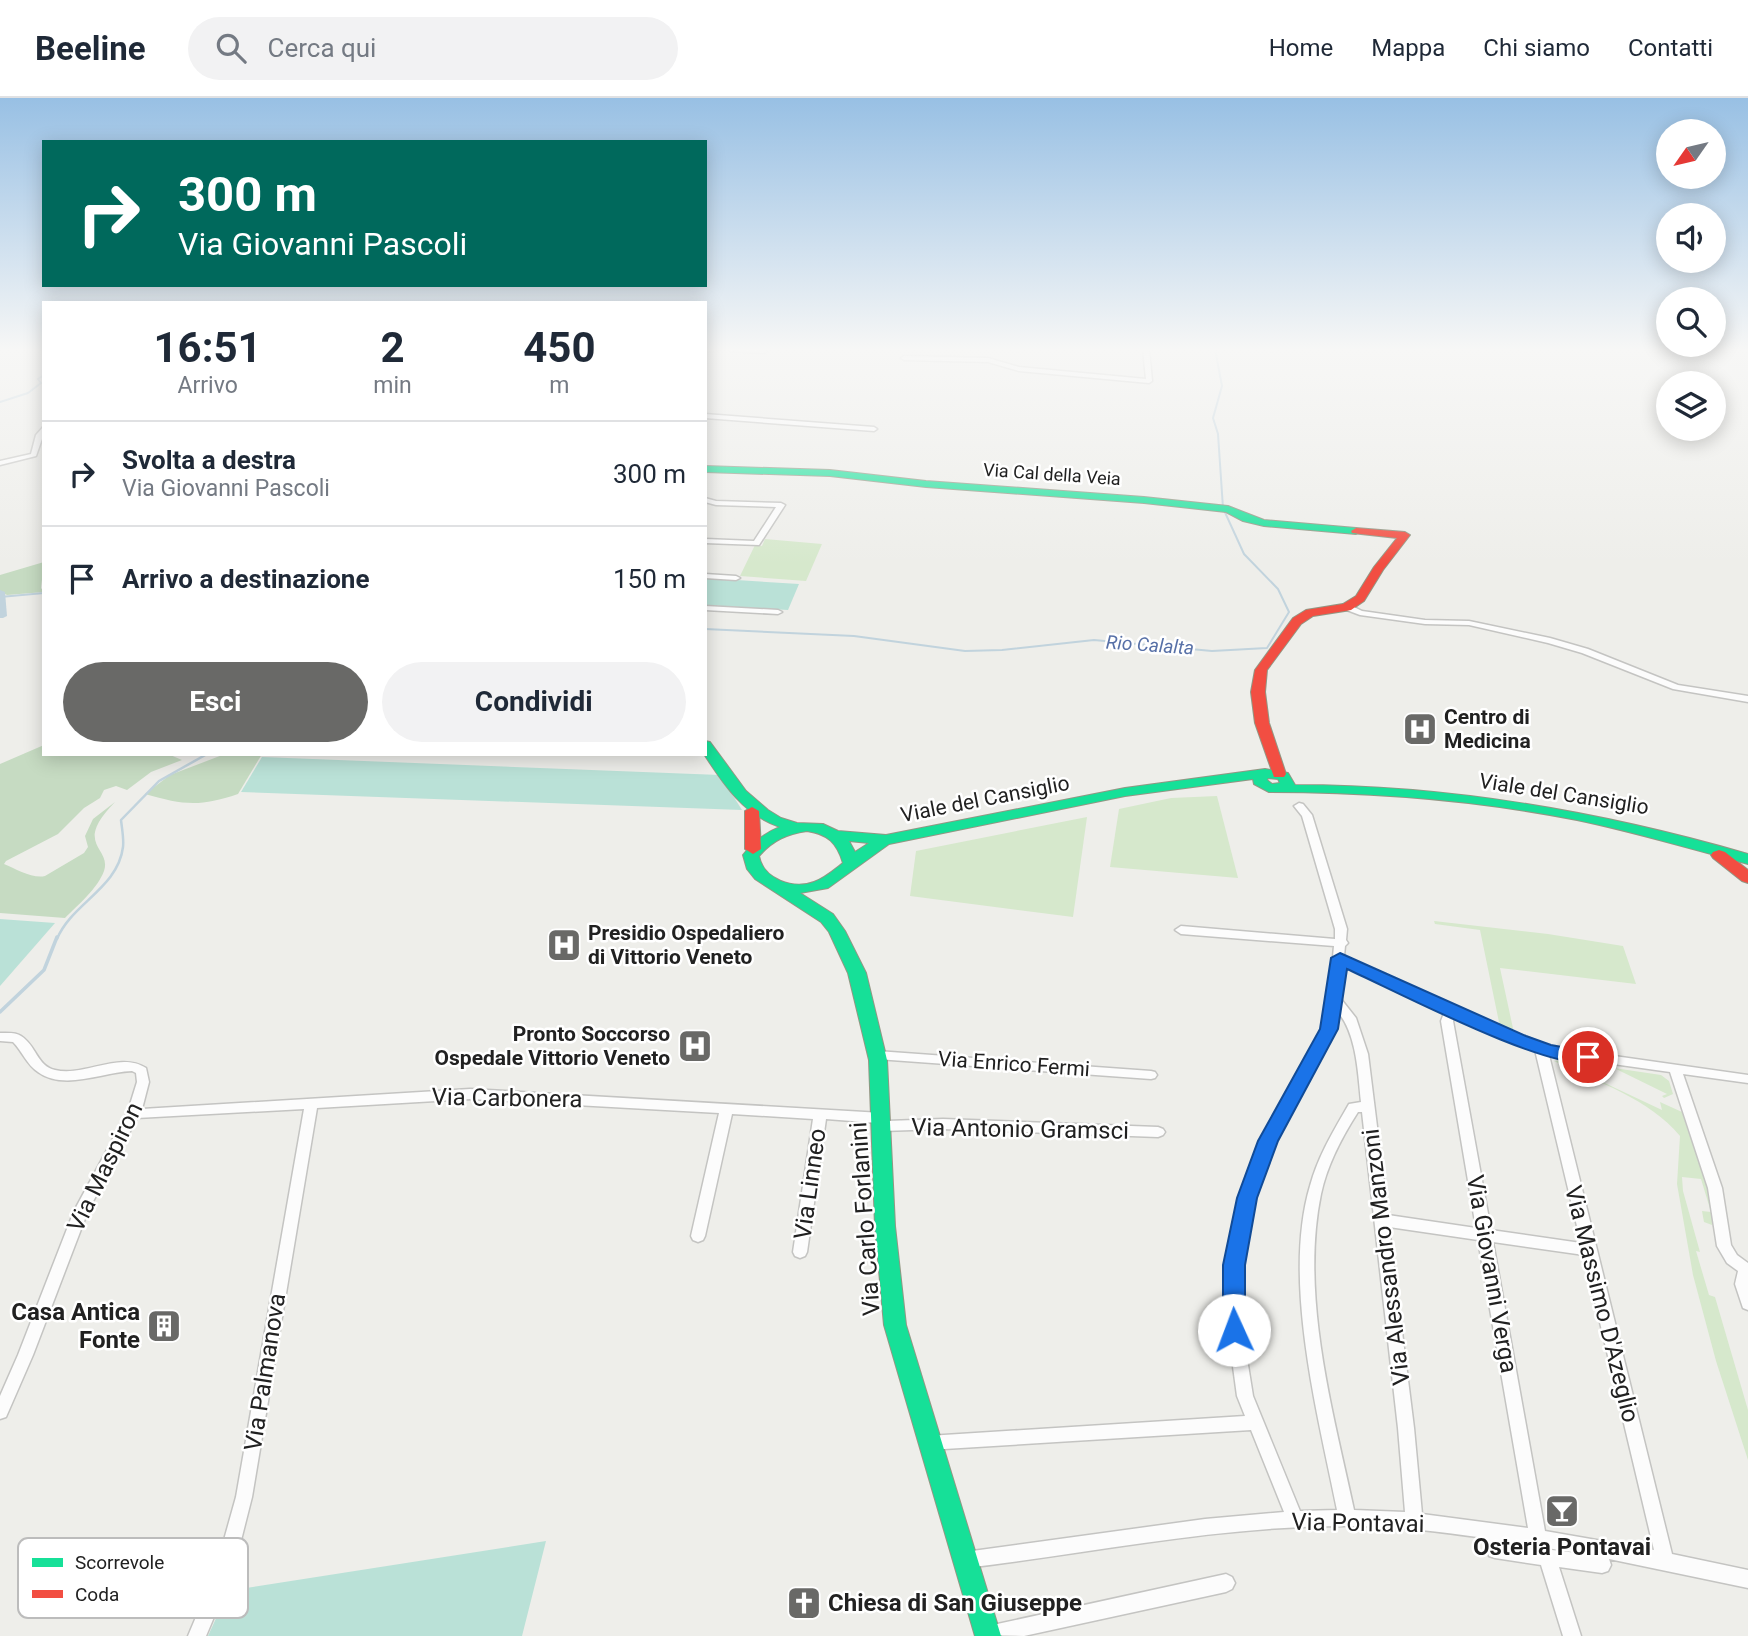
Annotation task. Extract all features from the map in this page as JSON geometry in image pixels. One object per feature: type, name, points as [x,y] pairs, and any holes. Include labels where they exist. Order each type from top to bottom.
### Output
[{"type":"street","points":[[767,421],[874,429]]},
{"type":"street","points":[[0,463],[34,455],[42,431]]},
{"type":"street","name":"Via Cal della Veia","points":[[707,469],[830,473],[1224,509],[1264,523],[1402,534],[1360,598],[1347,607]]},
{"type":"street","points":[[707,501],[781,505],[756,543],[707,541]]},
{"type":"street","points":[[707,576],[736,578]]},
{"type":"street","points":[[1273,777],[1258,701],[1258,677],[1297,621],[1310,613],[1347,607],[1360,613],[1426,622],[1469,623],[1586,651],[1655,681],[1676,687],[1748,699]]},
{"type":"street","points":[[707,608],[778,612]]},
{"type":"street","points":[[707,748],[752,811],[772,822],[818,828],[837,835],[850,847],[851,863],[823,898],[827,919]]},
{"type":"street","name":"Viale del Cansiglio","points":[[837,835],[886,840],[1115,794],[1273,777],[1369,791],[1552,809],[1621,822],[1748,859]]},
{"type":"street","points":[[1295,1519],[1243,1388],[1233,1315],[1236,1248],[1258,1164],[1274,1129],[1323,1041],[1335,1000],[1342,943],[1341,929],[1307,815],[1298,806]]},
{"type":"street","points":[[752,811],[751,863],[755,871],[775,884],[800,888],[836,879]]},
{"type":"street","points":[[753,849],[765,837],[797,827]]},
{"type":"street","points":[[1685,839],[1727,859],[1748,878]]},
{"type":"street","name":"Viale del Cansiglio","points":[[851,863],[863,851],[886,840]]},
{"type":"street","name":"Via Carlo Forlanini","points":[[775,884],[827,919],[837,931],[857,973],[877,1055],[891,1300],[909,1380],[988,1636]]},
{"type":"street","points":[[1181,930],[1342,943]]},
{"type":"street","points":[[1340,958],[1451,1011],[1541,1048],[1748,1079]]},
{"type":"street","name":"Via Alessandro Manzoni","points":[[1335,1000],[1348,1013],[1359,1040],[1382,1220],[1414,1522]]},
{"type":"street","name":"Via Giovanni Verga","points":[[1451,1011],[1447,1021],[1538,1538]]},
{"type":"street","name":"Via Maspiron","points":[[0,1037],[16,1038],[41,1069],[52,1074],[88,1073],[127,1066],[139,1068],[144,1082],[133,1114],[80,1213],[26,1360],[0,1412]]},
{"type":"street","name":"Via Massimo D'Azeglio","points":[[1541,1048],[1665,1560]]},
{"type":"street","name":"Via Enrico Fermi","points":[[877,1055],[1151,1075]]},
{"type":"street","points":[[1675,1068],[1715,1188],[1724,1246],[1732,1259],[1746,1270],[1742,1284],[1748,1304]]},
{"type":"street","name":"Via Carbonera","points":[[133,1114],[177,1114],[470,1094],[820,1115],[882,1122]]},
{"type":"street","name":"Via Palmanova","points":[[233,1538],[244,1497],[311,1103]]},
{"type":"street","points":[[1347,1518],[1313,1332],[1310,1242],[1314,1195],[1328,1157],[1354,1107],[1369,1107]]},
{"type":"street","points":[[698,1236],[726,1110]]},
{"type":"street","name":"Via Linneo","points":[[800,1252],[820,1115]]},
{"type":"street","name":"Via Antonio Gramsci","points":[[882,1122],[1158,1132]]},
{"type":"street","points":[[1382,1220],[1589,1250]]},
{"type":"street","points":[[928,1443],[1255,1423]]},
{"type":"street","name":"Via Pontavai","points":[[965,1560],[1295,1519],[1347,1518],[1492,1531],[1665,1560],[1748,1579]]},
{"type":"street","points":[[1492,1531],[1495,1550],[1602,1565],[1599,1548]]},
{"type":"street","points":[[1547,1556],[1572,1636]]},
{"type":"street","points":[[988,1636],[1226,1583]]},
{"type":"street","name":"Via Palmanova","points":[[197,1636],[205,1618]]},
{"type":"green space","points":[[765,539],[822,544],[806,581],[740,576],[755,545],[762,546]]},
{"type":"green space","points":[[42,563],[42,592],[7,595],[0,591],[0,575]]},
{"type":"green space","points":[[42,746],[42,756],[173,756],[182,760],[151,772],[127,790],[116,786],[104,790],[100,798],[84,808],[58,834],[6,861],[4,864],[24,873],[45,876],[84,853],[88,847],[85,836],[93,819],[115,802],[96,828],[96,844],[103,856],[104,871],[92,890],[65,918],[0,913],[0,764]]},
{"type":"green space","points":[[220,756],[261,756],[238,794],[213,801],[192,803],[145,794],[170,775]]},
{"type":"green space","points":[[1217,796],[1238,878],[1110,867],[1119,809],[1171,798]]},
{"type":"green space","points":[[1087,817],[1073,917],[910,896],[916,851]]},
{"type":"green space","points":[[1434,921],[1623,946],[1636,984],[1500,968],[1514,1033],[1500,1027],[1480,930],[1435,924]]},
{"type":"green space","points":[[1554,1061],[1584,1063],[1593,1071],[1594,1078],[1662,1110],[1660,1102],[1682,1112],[1710,1200],[1712,1214],[1712,1225],[1704,1222],[1702,1211],[1711,1212],[1701,1179],[1682,1177],[1683,1191],[1709,1295],[1715,1297],[1748,1410],[1748,1460],[1716,1361],[1693,1275],[1677,1184],[1680,1136],[1668,1123],[1638,1102]]},
{"type":"green space","points":[[1614,1068],[1661,1075],[1669,1081],[1673,1094],[1664,1098],[1662,1096],[1667,1094]]},
{"type":"shaded area","points":[[707,578],[799,584],[788,610],[707,605]]},
{"type":"shaded area","points":[[262,757],[720,775],[742,810],[241,792]]},
{"type":"shaded area","points":[[0,919],[55,923],[0,986]]},
{"type":"shaded area","points":[[546,1541],[522,1636],[208,1636],[216,1618],[248,1618],[248,1588]]},
{"type":"waterway","name":"Rio Calalta","points":[[707,629],[854,636],[965,651],[1002,650],[1094,640],[1212,651],[1267,648],[1289,612],[1278,589],[1244,554],[1223,508],[1218,434],[1214,421]]},
{"type":"waterway","points":[[1,592],[3,616]]},
{"type":"waterway","points":[[0,597],[42,593]]},
{"type":"waterway","points":[[57,939],[73,916],[113,874],[123,844],[121,820],[159,781],[203,756]]},
{"type":"waterway","points":[[0,1012],[44,970],[57,937]]},
{"type":"traffic: fast","points":[[707,469],[830,473],[926,484],[1144,500],[1228,509],[1247,519],[1264,523],[1356,531]]},
{"type":"traffic: fast","points":[[707,748],[731,783],[751,805],[762,814],[791,826]]},
{"type":"traffic: fast","points":[[837,835],[886,840],[1125,792],[1265,773],[1283,776],[1288,784],[1284,788],[1269,788],[1259,781],[1262,775]]},
{"type":"traffic: fast","points":[[1279,789],[1398,792],[1517,805],[1634,828],[1748,859]]},
{"type":"traffic: fast","points":[[851,863],[846,847],[836,835],[823,829],[807,827],[775,834],[751,855],[755,869],[768,881],[809,889],[834,878],[883,841]]},
{"type":"traffic: fast","points":[[775,884],[827,918],[837,931],[857,973],[878,1060],[885,1226],[895,1325],[988,1636]]},
{"type":"traffic: jam","points":[[1279,774],[1262,723],[1258,692],[1261,670],[1297,621],[1310,613],[1347,607],[1360,598],[1378,569],[1405,535],[1356,531]]},
{"type":"traffic: jam","points":[[752,811],[753,849]]},
{"type":"traffic: jam","points":[[1719,855],[1748,878]]},
{"type":"place","name":"Centro di Medicina","points":[[1420,729]]},
{"type":"place","name":"Presidio Ospedaliero di Vittorio Veneto","points":[[564,945]]},
{"type":"place","name":"Pronto Soccorso Ospedale Vittorio Veneto","points":[[695,1046]]},
{"type":"place","name":"Casa Antica Fonte","points":[[164,1326]]},
{"type":"place","name":"Osteria Pontavai","points":[[1562,1511]]},
{"type":"place","name":"Chiesa di San Giuseppe","points":[[804,1603]]},
{"type":"route","points":[[1234,1330],[1234,1265],[1247,1198],[1268,1141],[1329,1029],[1340,958],[1428,1001],[1519,1040],[1549,1051],[1588,1057]]}]
